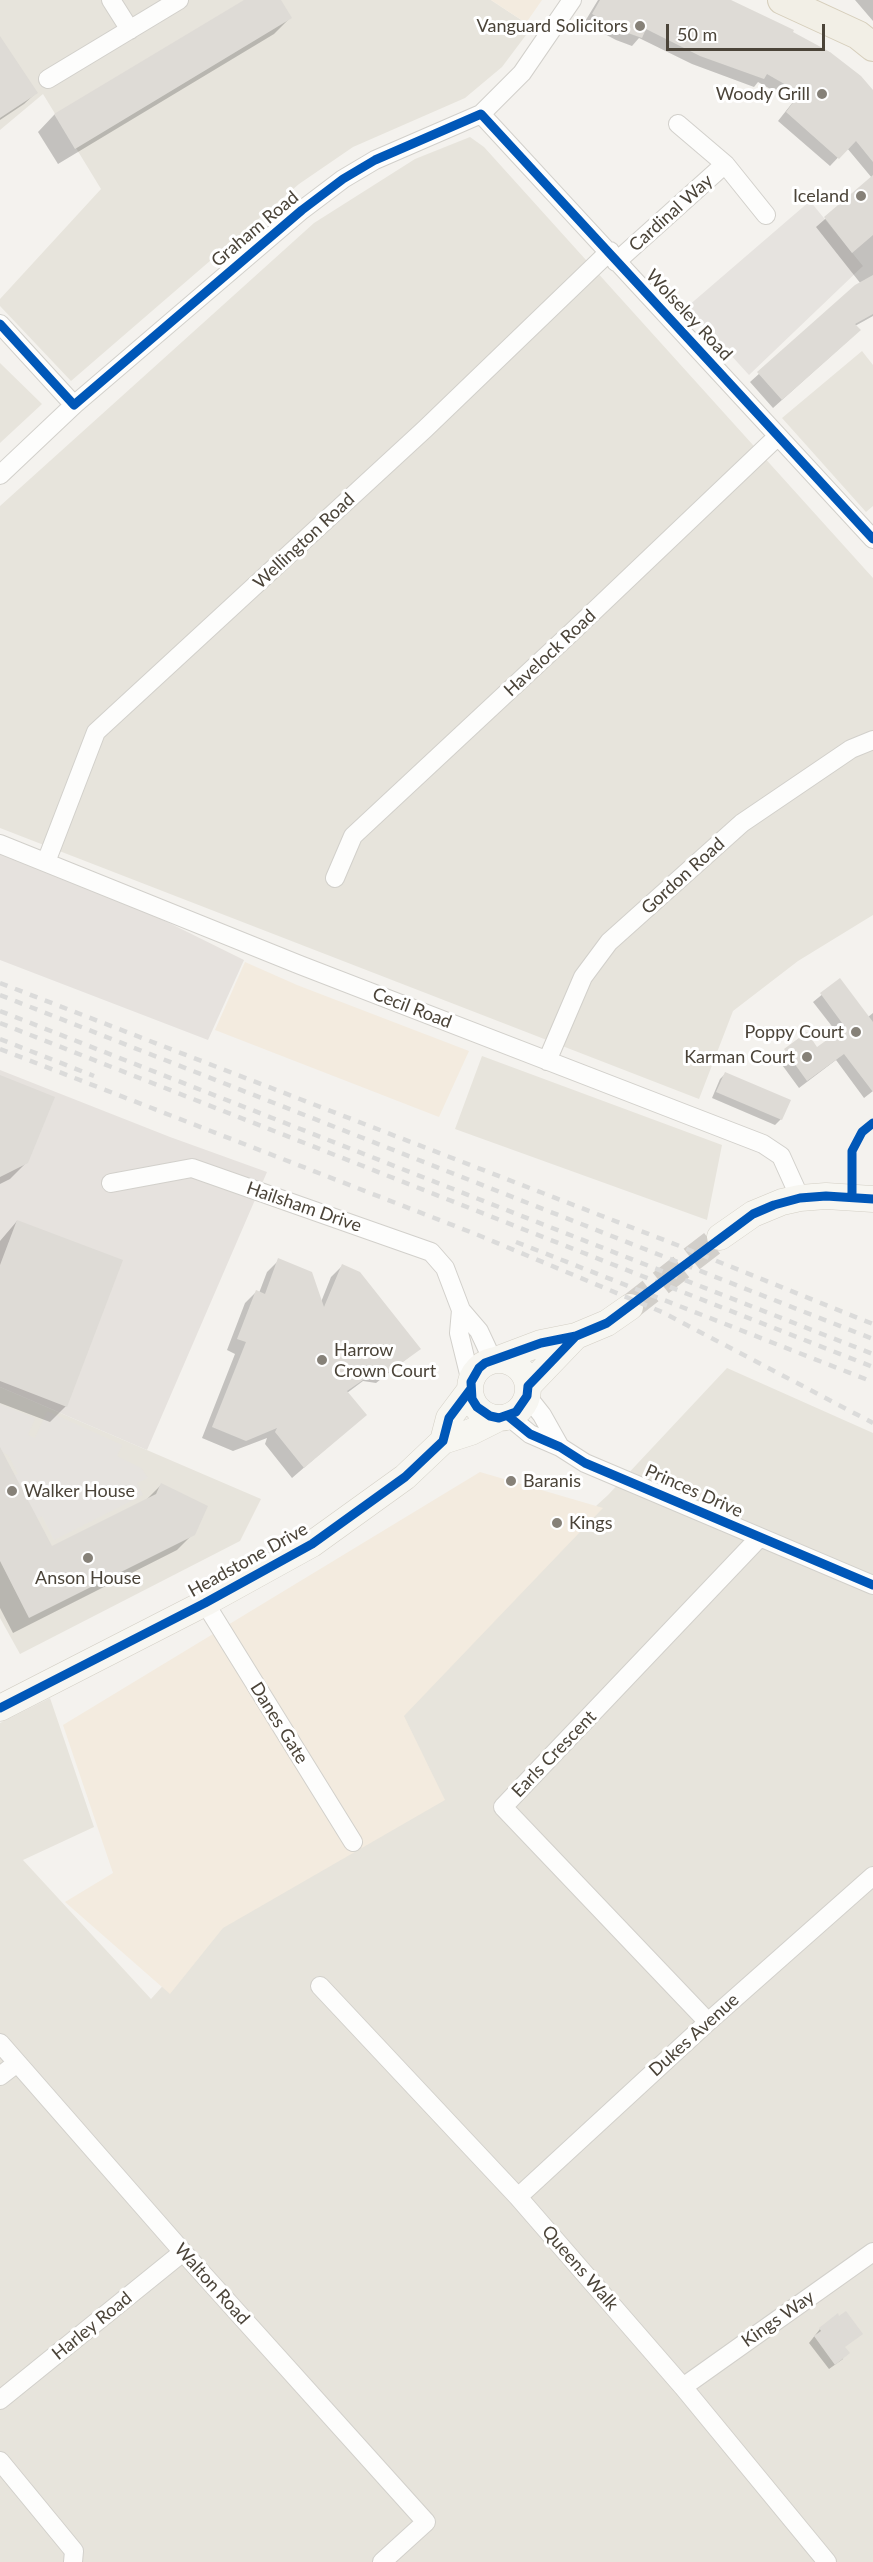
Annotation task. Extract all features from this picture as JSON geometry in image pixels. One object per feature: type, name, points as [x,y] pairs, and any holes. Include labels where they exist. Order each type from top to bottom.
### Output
[{"type":"main road","points":[[788,1],[827,10],[873,47]]},
{"type":"street","points":[[111,0],[130,30]]},
{"type":"street","points":[[48,79],[179,0]]},
{"type":"street","name":"Graham Road","points":[[0,475],[74,405],[302,210],[343,179],[375,160],[481,114],[522,73],[572,0]]},
{"type":"street","name":"Wolseley Road","points":[[481,114],[873,538]]},
{"type":"street","name":"Cardinal Way","points":[[678,124],[725,164],[766,215]]},
{"type":"street","name":"Cardinal Way","points":[[613,257],[725,164]]},
{"type":"street","name":"Wellington Road","points":[[46,862],[96,732],[546,314],[613,257]]},
{"type":"street","points":[[0,324],[74,405]]},
{"type":"street","name":"Havelock Road","points":[[335,878],[353,836],[778,436]]},
{"type":"street","name":"Gordon Road","points":[[547,1060],[583,977],[609,942],[742,823],[851,749],[873,740]]},
{"type":"street","name":"Cecil Road","points":[[0,844],[300,965],[763,1144],[781,1156],[800,1198]]},
{"type":"street","name":"Hailsham Drive","points":[[111,1183],[192,1168],[431,1252],[445,1268],[461,1310],[479,1331],[495,1360]]},
{"type":"street","points":[[720,1237],[753,1214],[774,1205],[800,1198],[863,1198]]},
{"type":"street","points":[[576,1336],[527,1391],[516,1412],[504,1417],[490,1416],[477,1407],[470,1386],[479,1368],[541,1343],[576,1336],[607,1323],[630,1307]]},
{"type":"street","name":"Hailsham Drive","points":[[461,1310],[459,1333],[470,1386]]},
{"type":"street","points":[[495,1360],[514,1364],[525,1377],[527,1391]]},
{"type":"street","name":"Headstone Drive","points":[[443,1441],[449,1418],[470,1386]]},
{"type":"street","name":"Princes Drive","points":[[527,1391],[560,1447]]},
{"type":"street","name":"Headstone Drive","points":[[0,1708],[205,1604],[319,1540],[405,1477],[443,1441],[471,1432],[504,1417]]},
{"type":"street","name":"Princes Drive","points":[[504,1417],[530,1434],[560,1447],[585,1463],[873,1585]]},
{"type":"street","name":"Earls Crescent","points":[[708,2022],[503,1807],[759,1538]]},
{"type":"street","name":"Danes Gate","points":[[205,1604],[353,1842]]},
{"type":"street","name":"Dukes Avenue","points":[[518,2198],[708,2022],[873,1876]]},
{"type":"street","name":"Queens Walk","points":[[320,1986],[518,2198],[683,2387],[827,2562]]},
{"type":"street","name":"Walton Road","points":[[0,2043],[183,2252],[426,2522],[382,2562]]},
{"type":"street","points":[[0,2076],[17,2063]]},
{"type":"street","name":"Harley Road","points":[[0,2400],[183,2252]]},
{"type":"street","name":"Kings Way","points":[[683,2387],[873,2252]]},
{"type":"street","points":[[0,2461],[74,2551],[73,2562]]},
{"type":"shaded area","points":[[0,0],[491,0],[532,27],[502,67],[465,98],[353,147],[299,184],[71,381],[0,306],[0,299],[101,189],[43,94],[0,130]]},
{"type":"shaded area","points":[[491,0],[542,0],[526,23]]},
{"type":"shaded area","points":[[470,137],[484,147],[873,578],[873,915],[798,961],[733,1011],[699,1099],[0,828],[0,506],[314,223],[415,159]]},
{"type":"shaded area","points":[[810,201],[863,266],[749,375],[687,307]]},
{"type":"shaded area","points":[[862,351],[873,365],[873,506],[866,512],[782,418]]},
{"type":"shaded area","points":[[0,363],[42,404],[0,443]]},
{"type":"shaded area","points":[[0,844],[46,862],[244,960],[208,1040],[0,960]]},
{"type":"shaded area","points":[[245,962],[297,985],[469,1051],[439,1117],[215,1030]]},
{"type":"shaded area","points":[[482,1056],[722,1145],[707,1220],[455,1129]]},
{"type":"shaded area","points":[[0,1070],[170,1137],[267,1172],[147,1450],[0,1387]]},
{"type":"shaded area","points":[[727,1368],[873,1433],[873,2562],[0,2562],[0,1723],[50,1698],[94,1827],[23,1860],[151,1999],[230,1911],[356,1726],[608,1495]]},
{"type":"shaded area","points":[[0,1387],[261,1499],[240,1541],[20,1654],[0,1618]]},
{"type":"shaded area","points":[[0,1404],[35,1418],[28,1435],[35,1438],[47,1411],[122,1445],[117,1456],[141,1468],[148,1478],[137,1483],[143,1495],[54,1540],[42,1516],[30,1522],[7,1479],[18,1474],[8,1455],[0,1451]]},
{"type":"shaded area","points":[[480,1472],[603,1508],[404,1716],[445,1800],[223,1928],[170,1994],[65,1902],[113,1873],[63,1725]]},
{"type":"building","points":[[244,0],[281,0],[292,18],[75,149],[54,114]]},
{"type":"building","points":[[600,0],[731,0],[794,30],[793,32],[830,52],[861,76],[873,90],[873,162],[856,141],[839,159],[786,112],[800,93],[767,74],[764,79],[700,56],[646,29],[642,38],[625,32],[592,14]]},
{"type":"building","points":[[0,36],[38,93],[0,118]]},
{"type":"building","name":"Iceland","points":[[873,175],[873,235],[852,253],[824,217]]},
{"type":"building","points":[[873,275],[873,314],[855,324],[861,330],[782,400],[757,372],[855,285]]},
{"type":"building","name":"Poppy Court","points":[[840,978],[873,1022],[873,1092],[844,1054],[807,1081],[784,1049],[807,1032],[817,1047],[845,1027],[820,993]]},
{"type":"building","points":[[725,1072],[791,1100],[782,1120],[716,1092]]},
{"type":"building","points":[[0,1075],[55,1097],[28,1163],[0,1177]]},
{"type":"building","points":[[17,1220],[123,1260],[67,1407],[0,1381],[0,1265]]},
{"type":"building","name":"Harrow Crown Court","points":[[278,1258],[312,1272],[324,1307],[342,1264],[360,1272],[421,1349],[389,1372],[376,1371],[347,1391],[367,1415],[304,1468],[275,1432],[277,1428],[246,1441],[212,1427],[246,1342],[237,1339],[256,1290],[265,1294]]},
{"type":"building","name":"Anson House","points":[[0,1447],[52,1546],[156,1494],[161,1483],[208,1506],[195,1535],[29,1618],[0,1561]]},
{"type":"building","points":[[846,2311],[863,2334],[845,2347],[850,2353],[835,2365],[814,2336],[821,2331],[819,2328],[838,2313],[839,2316]]},
{"type":"tunnel","points":[[630,1307],[720,1237]]},
{"type":"railway","points":[[0,983],[677,1245],[873,1324]]},
{"type":"railway","points":[[0,995],[873,1339]]},
{"type":"railway","points":[[0,1011],[873,1354]]},
{"type":"railway","points":[[0,1023],[873,1367]]},
{"type":"railway","points":[[0,1039],[94,1076]]},
{"type":"railway","points":[[0,1049],[478,1235],[662,1312],[873,1423]]},
{"type":"railway","points":[[516,1242],[873,1382]]},
{"type":"cycle path","points":[[0,324],[74,405],[302,210],[343,179],[375,160],[481,114],[873,539]]},
{"type":"cycle path","points":[[852,1197],[852,1151],[862,1132],[873,1123]]},
{"type":"cycle path","points":[[576,1336],[528,1386],[527,1396],[516,1412],[499,1418],[490,1416],[477,1407],[472,1399],[471,1382],[479,1368],[485,1363],[541,1343],[576,1336],[607,1323],[753,1214],[800,1198],[826,1196],[873,1199]]},
{"type":"cycle path","points":[[0,1708],[205,1603],[312,1544],[405,1477],[443,1441],[449,1418],[470,1390]]},
{"type":"cycle path","points":[[508,1416],[530,1434],[560,1447],[585,1463],[873,1585]]},
{"type":"place","name":"Vanguard Solicitors","points":[[640,26]]},
{"type":"place","name":"Woody Grill","points":[[822,94]]},
{"type":"place","name":"Iceland","points":[[861,196]]},
{"type":"place","name":"Poppy Court","points":[[856,1032]]},
{"type":"place","name":"Karman Court","points":[[807,1057]]},
{"type":"place","name":"Harrow Crown Court","points":[[322,1360]]},
{"type":"place","name":"Baranis","points":[[511,1481]]},
{"type":"place","name":"Walker House","points":[[12,1491]]},
{"type":"place","name":"Kings","points":[[557,1523]]},
{"type":"place","name":"Anson House","points":[[88,1558]]}]
